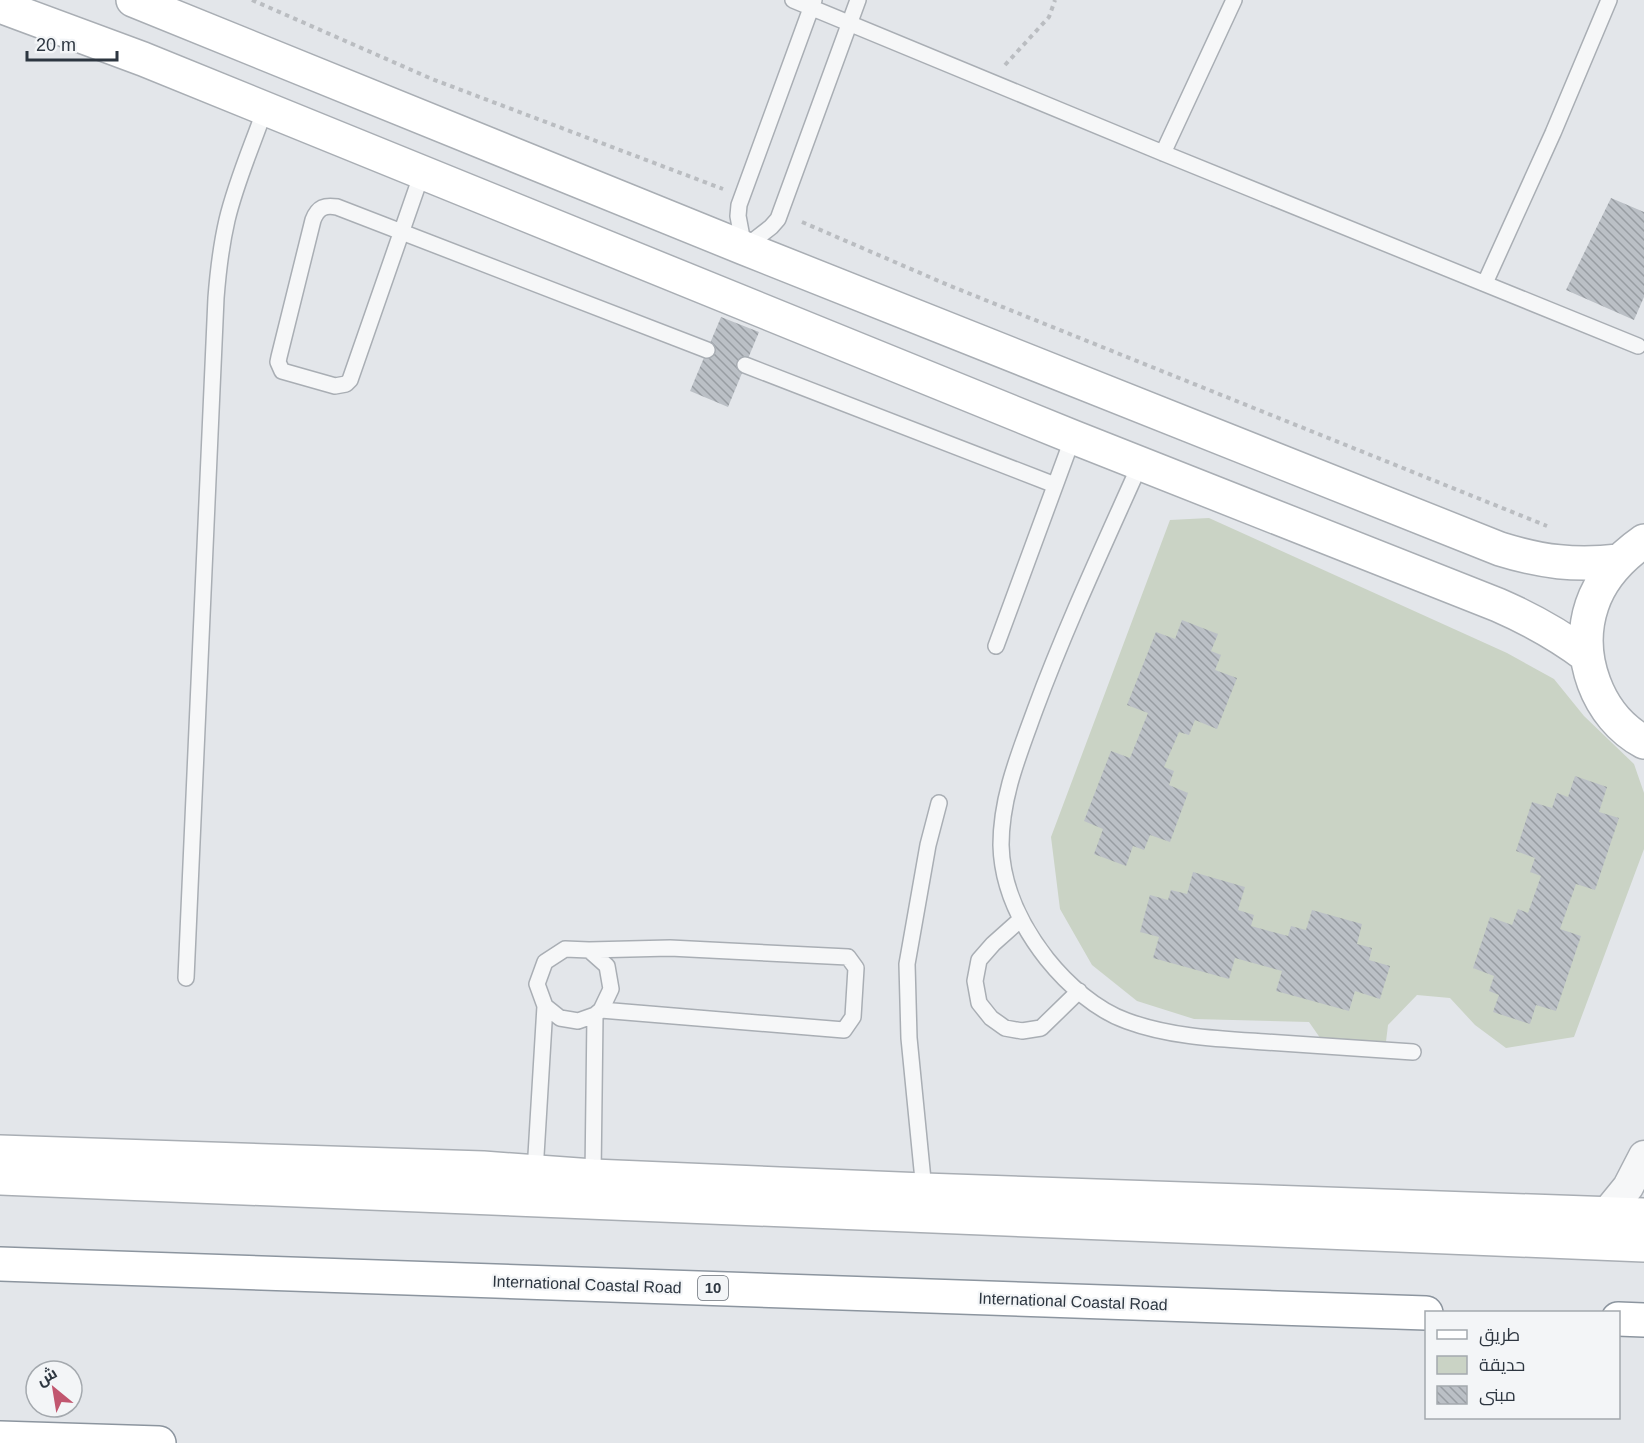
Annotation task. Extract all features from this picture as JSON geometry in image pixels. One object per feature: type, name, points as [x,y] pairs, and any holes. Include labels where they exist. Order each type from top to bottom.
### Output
[{"type":"main road","points":[[133,0],[744,248],[1500,549],[1526,557],[1587,565],[1631,551]]},
{"type":"main road","points":[[0,6],[78,33],[1073,437],[1508,609],[1560,637],[1587,657]]},
{"type":"main road","points":[[725,295],[744,248]]},
{"type":"main road","points":[[1631,551],[1603,581],[1592,605],[1586,631],[1587,657],[1593,681],[1604,705],[1620,725],[1643,744]]},
{"type":"main road","points":[[0,1152],[482,1183],[1644,1245]]},
{"type":"main road","points":[[0,1178],[482,1183],[535,1172],[924,1190],[1644,1215]]},
{"type":"main road","name":"International Coastal Road","points":[[0,1264],[1425,1312]]},
{"type":"main road","points":[[1620,1319],[1644,1320]]},
{"type":"main road","points":[[0,1438],[159,1443]]},
{"type":"street","points":[[1606,1214],[1628,1186],[1644,1156]]},
{"type":"lane","points":[[793,0],[813,4],[849,23],[1638,346]]},
{"type":"lane","points":[[813,4],[742,196],[738,216],[744,248],[771,227],[781,213],[858,0]]},
{"type":"lane","points":[[1163,153],[1234,0]]},
{"type":"lane","points":[[1485,283],[1553,133],[1609,0]]},
{"type":"lane","points":[[186,978],[219,265],[227,218],[265,110]]},
{"type":"lane","points":[[422,173],[400,232],[350,380],[346,384],[335,386],[282,371],[278,362],[279,357],[316,213],[321,207],[337,207],[400,232],[707,350]]},
{"type":"lane","points":[[745,365],[1055,485]]},
{"type":"lane","points":[[996,646],[1073,437]]},
{"type":"lane","points":[[1141,462],[1055,655],[1011,779],[1003,809],[1001,847],[1005,876],[1021,920],[1059,974],[1099,1006],[1126,1021],[1157,1029],[1212,1038],[1413,1052]]},
{"type":"lane","points":[[924,1190],[909,1038],[907,964],[928,845],[939,803]]},
{"type":"lane","points":[[1021,920],[993,944],[979,960],[975,981],[979,1003],[991,1018],[1005,1028],[1022,1031],[1041,1028],[1078,991]]},
{"type":"lane","points":[[535,1172],[545,1006],[537,984],[545,962],[565,949],[670,948],[848,957],[856,968],[853,1017],[844,1030],[598,1013],[578,1021],[560,1018],[545,1006]]},
{"type":"lane","points":[[589,950],[607,966],[611,989],[598,1013],[593,1176]]},
{"type":"path","points":[[252,0],[432,79],[742,196]]},
{"type":"path","points":[[990,80],[1049,17],[1055,0]]},
{"type":"path","points":[[781,213],[959,289],[1557,530]]},
{"type":"green space","points":[[1209,518],[1507,653],[1554,679],[1584,716],[1634,764],[1644,793],[1644,849],[1574,1037],[1506,1048],[1475,1025],[1450,998],[1417,995],[1388,1025],[1385,1050],[1325,1045],[1309,1022],[1194,1019],[1137,1001],[1092,965],[1060,909],[1051,837],[1170,520]]},
{"type":"building","points":[[1611,198],[1644,212],[1644,297],[1634,320],[1566,290]]},
{"type":"building","points":[[721,317],[759,332],[728,407],[690,391]]},
{"type":"building","points":[[1182,620],[1218,634],[1211,651],[1221,655],[1215,670],[1237,678],[1217,729],[1195,720],[1189,735],[1179,732],[1164,767],[1174,771],[1169,785],[1188,793],[1170,842],[1150,835],[1144,850],[1133,846],[1126,866],[1094,854],[1103,829],[1084,821],[1111,751],[1130,758],[1148,713],[1127,705],[1156,632],[1175,639]]},
{"type":"building","points":[[1575,776],[1607,787],[1599,812],[1619,818],[1595,890],[1576,884],[1560,929],[1581,936],[1556,1011],[1536,1005],[1530,1024],[1493,1012],[1499,995],[1489,991],[1494,976],[1473,968],[1490,917],[1512,925],[1518,909],[1528,913],[1541,876],[1530,872],[1535,858],[1516,851],[1532,802],[1552,808],[1557,793],[1568,797]]},
{"type":"building","points":[[1193,872],[1245,887],[1238,910],[1254,915],[1251,926],[1288,936],[1291,926],[1306,930],[1312,910],[1362,924],[1357,944],[1372,948],[1369,960],[1390,966],[1380,999],[1355,991],[1349,1011],[1276,991],[1282,971],[1235,958],[1229,979],[1153,958],[1159,937],[1140,932],[1150,895],[1168,900],[1171,890],[1187,894]]}]
